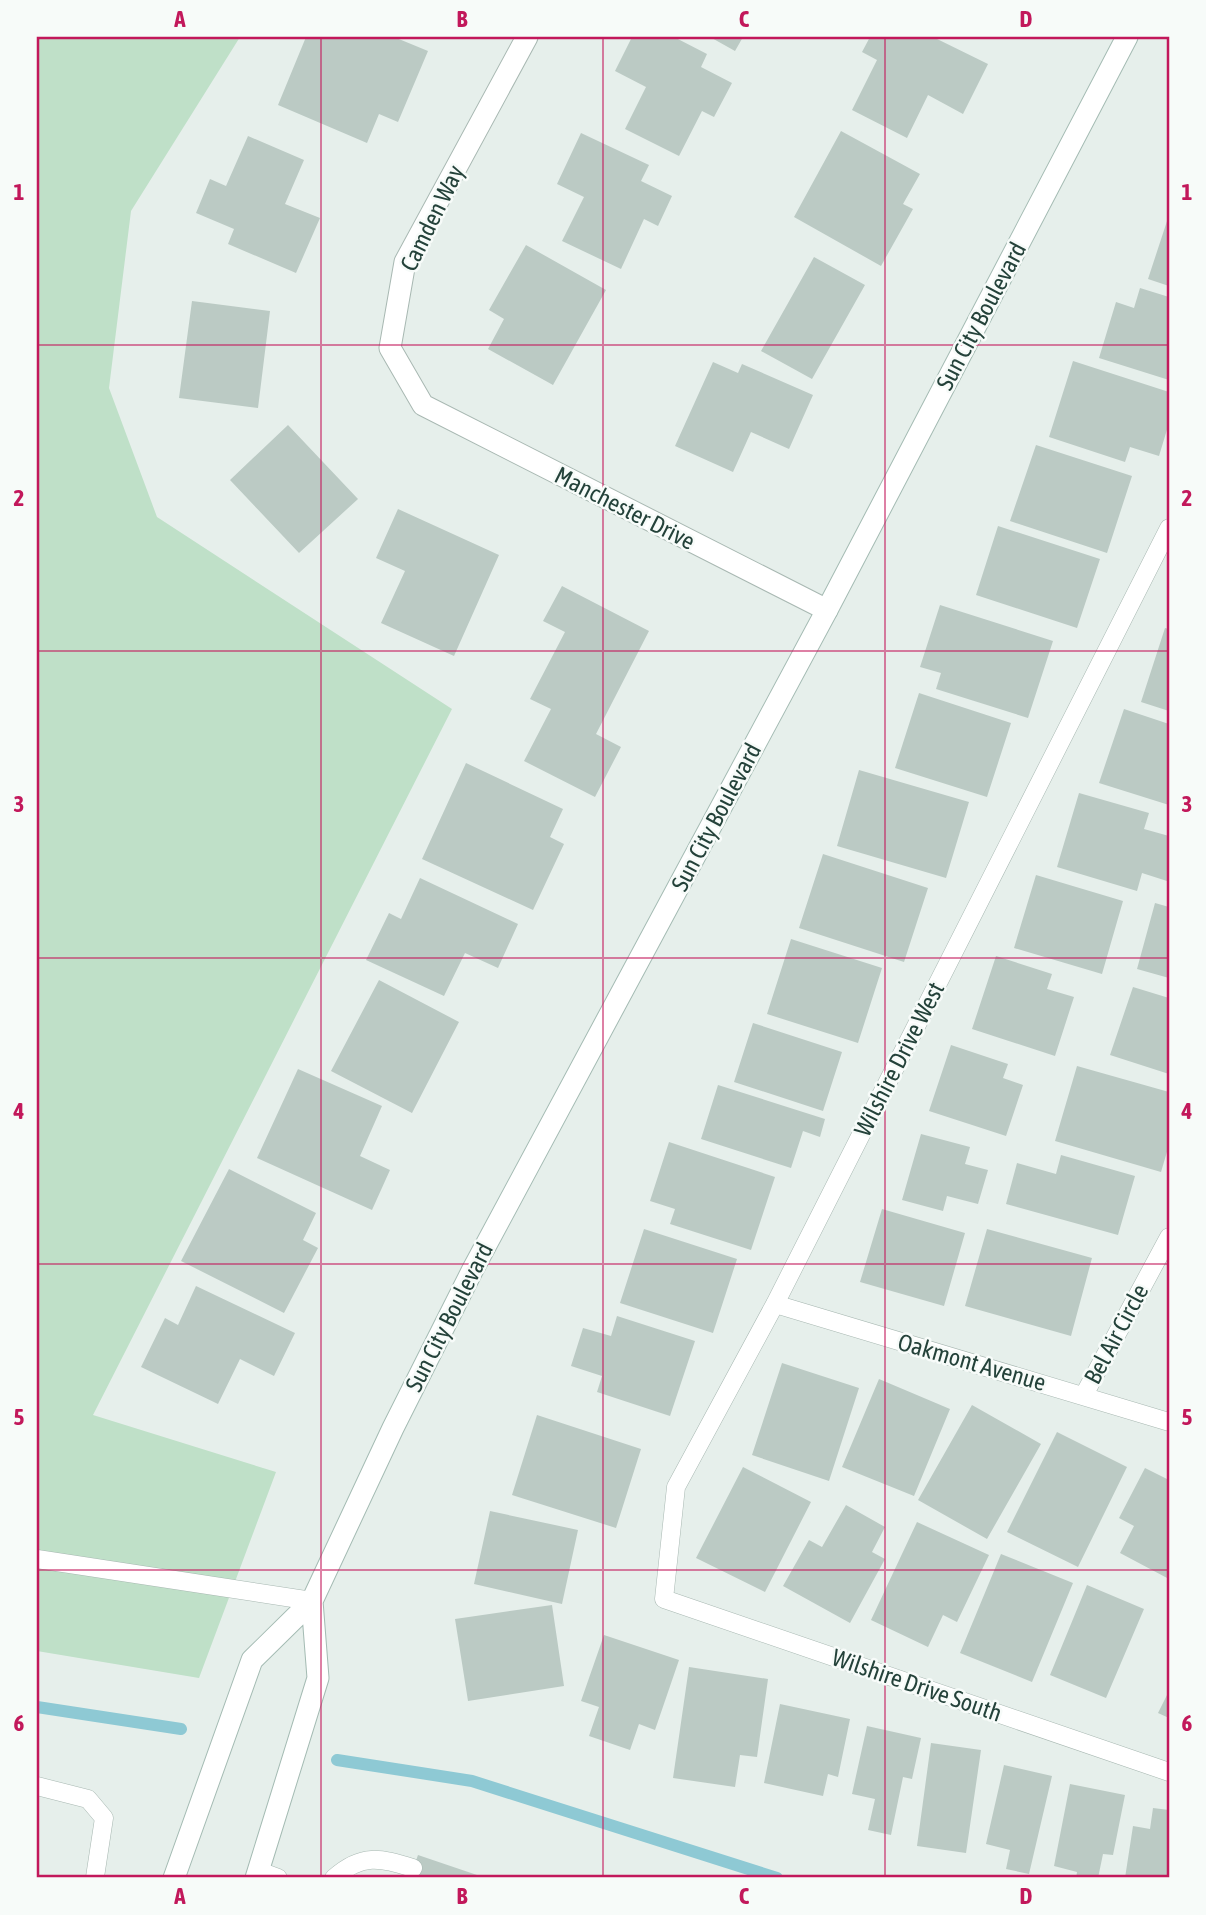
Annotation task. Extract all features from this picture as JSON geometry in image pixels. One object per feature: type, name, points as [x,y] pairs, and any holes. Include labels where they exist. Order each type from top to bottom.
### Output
[{"type":"street","name":"Camden Way","points":[[423,405],[390,348],[405,261],[527,37]]},
{"type":"street","name":"Sun City Boulevard","points":[[174,1878],[252,1660],[312,1601],[472,1270],[827,610],[1127,37]]},
{"type":"street","name":"Manchester Drive","points":[[423,405],[827,610]]},
{"type":"street","points":[[264,1876],[318,1678],[312,1601]]},
{"type":"lane","name":"Wilshire Drive West","points":[[664,1599],[676,1487],[775,1304],[1169,528]]},
{"type":"lane","name":"Bel Air Circle","points":[[1084,1395],[1169,1237]]},
{"type":"lane","name":"Oakmont Avenue","points":[[775,1304],[1169,1422]]},
{"type":"lane","points":[[37,1559],[312,1601]]},
{"type":"lane","name":"Wilshire Drive South","points":[[664,1599],[1169,1772]]},
{"type":"lane","points":[[37,1786],[88,1799],[104,1818],[96,1878]]},
{"type":"lane","points":[[334,1878],[347,1866],[378,1857],[413,1868]]},
{"type":"green space","points":[[37,37],[240,37],[131,211],[109,388],[157,517],[452,709],[93,1415],[276,1472],[199,1678],[37,1651]]},
{"type":"building","points":[[306,37],[394,37],[428,51],[398,122],[379,114],[367,143],[278,105]]},
{"type":"building","points":[[632,37],[674,37],[707,54],[701,67],[732,83],[714,117],[702,111],[679,156],[625,129],[646,87],[615,71]]},
{"type":"building","points":[[710,37],[743,37],[735,51]]},
{"type":"building","points":[[870,37],[933,37],[988,64],[963,114],[928,95],[907,138],[852,110],[877,60],[862,52]]},
{"type":"building","points":[[841,131],[920,174],[903,204],[913,209],[881,266],[794,217]]},
{"type":"building","points":[[581,133],[649,165],[641,181],[672,196],[658,226],[644,219],[621,269],[562,241],[584,197],[557,184]]},
{"type":"building","points":[[248,136],[304,160],[285,204],[320,218],[296,273],[228,244],[234,229],[196,213],[210,179],[226,186]]},
{"type":"building","points":[[1169,215],[1169,286],[1148,279]]},
{"type":"building","points":[[526,245],[606,290],[553,385],[488,349],[504,319],[489,310]]},
{"type":"building","points":[[814,257],[865,285],[812,379],[761,351]]},
{"type":"building","points":[[1140,288],[1169,297],[1169,380],[1099,358],[1116,302],[1134,308]]},
{"type":"building","points":[[192,301],[270,311],[258,408],[179,398]]},
{"type":"building","points":[[1073,361],[1169,392],[1169,423],[1159,456],[1130,447],[1125,462],[1049,437]]},
{"type":"building","points":[[713,362],[738,373],[742,364],[813,395],[789,449],[751,432],[733,472],[675,446]]},
{"type":"building","points":[[288,425],[358,499],[299,553],[230,480]]},
{"type":"building","points":[[1036,445],[1132,476],[1107,553],[1010,521]]},
{"type":"building","points":[[398,509],[499,555],[454,656],[381,623],[405,571],[376,558]]},
{"type":"building","points":[[998,526],[1100,559],[1077,628],[976,595]]},
{"type":"building","points":[[562,586],[649,631],[596,734],[621,747],[595,797],[524,761],[551,709],[530,699],[565,632],[543,621]]},
{"type":"building","points":[[940,605],[1053,641],[1028,718],[936,689],[941,673],[920,667]]},
{"type":"building","points":[[1165,628],[1169,629],[1169,711],[1141,702]]},
{"type":"building","points":[[919,693],[1011,723],[987,797],[895,768]]},
{"type":"building","points":[[1124,709],[1169,724],[1169,805],[1099,783]]},
{"type":"building","points":[[466,763],[563,809],[550,837],[564,844],[533,910],[422,859]]},
{"type":"building","points":[[859,770],[969,802],[946,878],[837,846]]},
{"type":"building","points":[[1079,793],[1149,813],[1144,829],[1169,836],[1167,881],[1142,873],[1137,891],[1057,867]]},
{"type":"building","points":[[823,854],[928,888],[904,962],[799,928]]},
{"type":"building","points":[[1036,875],[1123,901],[1102,974],[1014,948]]},
{"type":"building","points":[[420,878],[518,924],[498,968],[465,953],[444,996],[366,960],[389,913],[401,919]]},
{"type":"building","points":[[1155,903],[1169,907],[1169,978],[1137,969]]},
{"type":"building","points":[[791,939],[882,968],[858,1043],[767,1014]]},
{"type":"building","points":[[996,956],[1052,974],[1047,989],[1074,997],[1055,1056],[972,1029]]},
{"type":"building","points":[[379,980],[459,1022],[412,1113],[331,1071]]},
{"type":"building","points":[[1133,987],[1169,998],[1169,1074],[1110,1055]]},
{"type":"building","points":[[753,1023],[842,1052],[823,1111],[734,1082]]},
{"type":"building","points":[[951,1045],[1008,1064],[1003,1078],[1023,1085],[1006,1136],[929,1111]]},
{"type":"building","points":[[1077,1066],[1169,1092],[1169,1145],[1161,1172],[1055,1141]]},
{"type":"building","points":[[298,1069],[382,1106],[360,1156],[390,1170],[372,1210],[257,1158]]},
{"type":"building","points":[[718,1085],[825,1119],[820,1137],[803,1131],[791,1168],[701,1139]]},
{"type":"building","points":[[921,1134],[970,1147],[965,1164],[988,1170],[978,1204],[947,1196],[943,1211],[902,1200]]},
{"type":"building","points":[[669,1142],[775,1177],[751,1250],[670,1224],[675,1209],[650,1201]]},
{"type":"building","points":[[1061,1155],[1135,1176],[1118,1235],[1006,1204],[1017,1163],[1056,1174]]},
{"type":"building","points":[[229,1169],[316,1213],[303,1240],[318,1248],[284,1313],[181,1261]]},
{"type":"building","points":[[882,1209],[965,1233],[944,1306],[860,1282]]},
{"type":"building","points":[[644,1229],[737,1259],[713,1333],[620,1303]]},
{"type":"building","points":[[987,1229],[1092,1258],[1071,1336],[965,1306]]},
{"type":"building","points":[[196,1286],[295,1333],[274,1376],[240,1359],[218,1404],[141,1367],[165,1318],[178,1325]]},
{"type":"building","points":[[617,1316],[695,1341],[670,1416],[597,1392],[602,1376],[571,1366],[583,1328],[611,1336]]},
{"type":"building","points":[[782,1363],[859,1388],[829,1481],[752,1455]]},
{"type":"building","points":[[879,1379],[950,1409],[914,1496],[842,1467]]},
{"type":"building","points":[[972,1405],[1041,1444],[987,1539],[918,1500]]},
{"type":"building","points":[[537,1415],[641,1449],[616,1528],[512,1495]]},
{"type":"building","points":[[1057,1432],[1127,1467],[1078,1567],[1007,1532]]},
{"type":"building","points":[[743,1467],[811,1502],[765,1592],[696,1558]]},
{"type":"building","points":[[1145,1468],[1169,1480],[1169,1579],[1120,1553],[1134,1526],[1119,1518]]},
{"type":"building","points":[[846,1505],[885,1527],[872,1552],[885,1559],[850,1623],[783,1586],[809,1540],[822,1547]]},
{"type":"building","points":[[490,1511],[578,1530],[562,1604],[474,1584]]},
{"type":"building","points":[[917,1522],[989,1555],[957,1622],[943,1615],[928,1647],[871,1620]]},
{"type":"building","points":[[1001,1554],[1073,1583],[1032,1682],[960,1653]]},
{"type":"building","points":[[1087,1585],[1144,1609],[1106,1698],[1050,1675]]},
{"type":"building","points":[[552,1605],[564,1686],[468,1701],[455,1619]]},
{"type":"building","points":[[604,1635],[679,1660],[655,1730],[639,1724],[630,1750],[589,1736],[599,1707],[581,1701]]},
{"type":"building","points":[[689,1667],[768,1679],[757,1757],[740,1755],[735,1787],[673,1778]]},
{"type":"building","points":[[1169,1691],[1169,1718],[1158,1713]]},
{"type":"building","points":[[780,1704],[850,1719],[838,1777],[828,1774],[823,1796],[764,1783]]},
{"type":"building","points":[[867,1726],[921,1738],[912,1779],[903,1777],[891,1835],[868,1830],[875,1799],[852,1794]]},
{"type":"building","points":[[931,1743],[981,1750],[966,1853],[917,1846]]},
{"type":"building","points":[[1004,1765],[1052,1776],[1029,1874],[1006,1869],[1010,1850],[986,1844]]},
{"type":"building","points":[[1070,1784],[1125,1795],[1113,1855],[1103,1854],[1098,1878],[1076,1878],[1077,1872],[1054,1866]]},
{"type":"building","points":[[1153,1808],[1169,1810],[1169,1878],[1125,1878],[1133,1826],[1150,1829]]},
{"type":"building","points":[[418,1855],[477,1875],[476,1878],[410,1878]]},
{"type":"waterway","points":[[37,1707],[181,1729]]},
{"type":"waterway","points":[[337,1760],[472,1781],[777,1878]]}]
